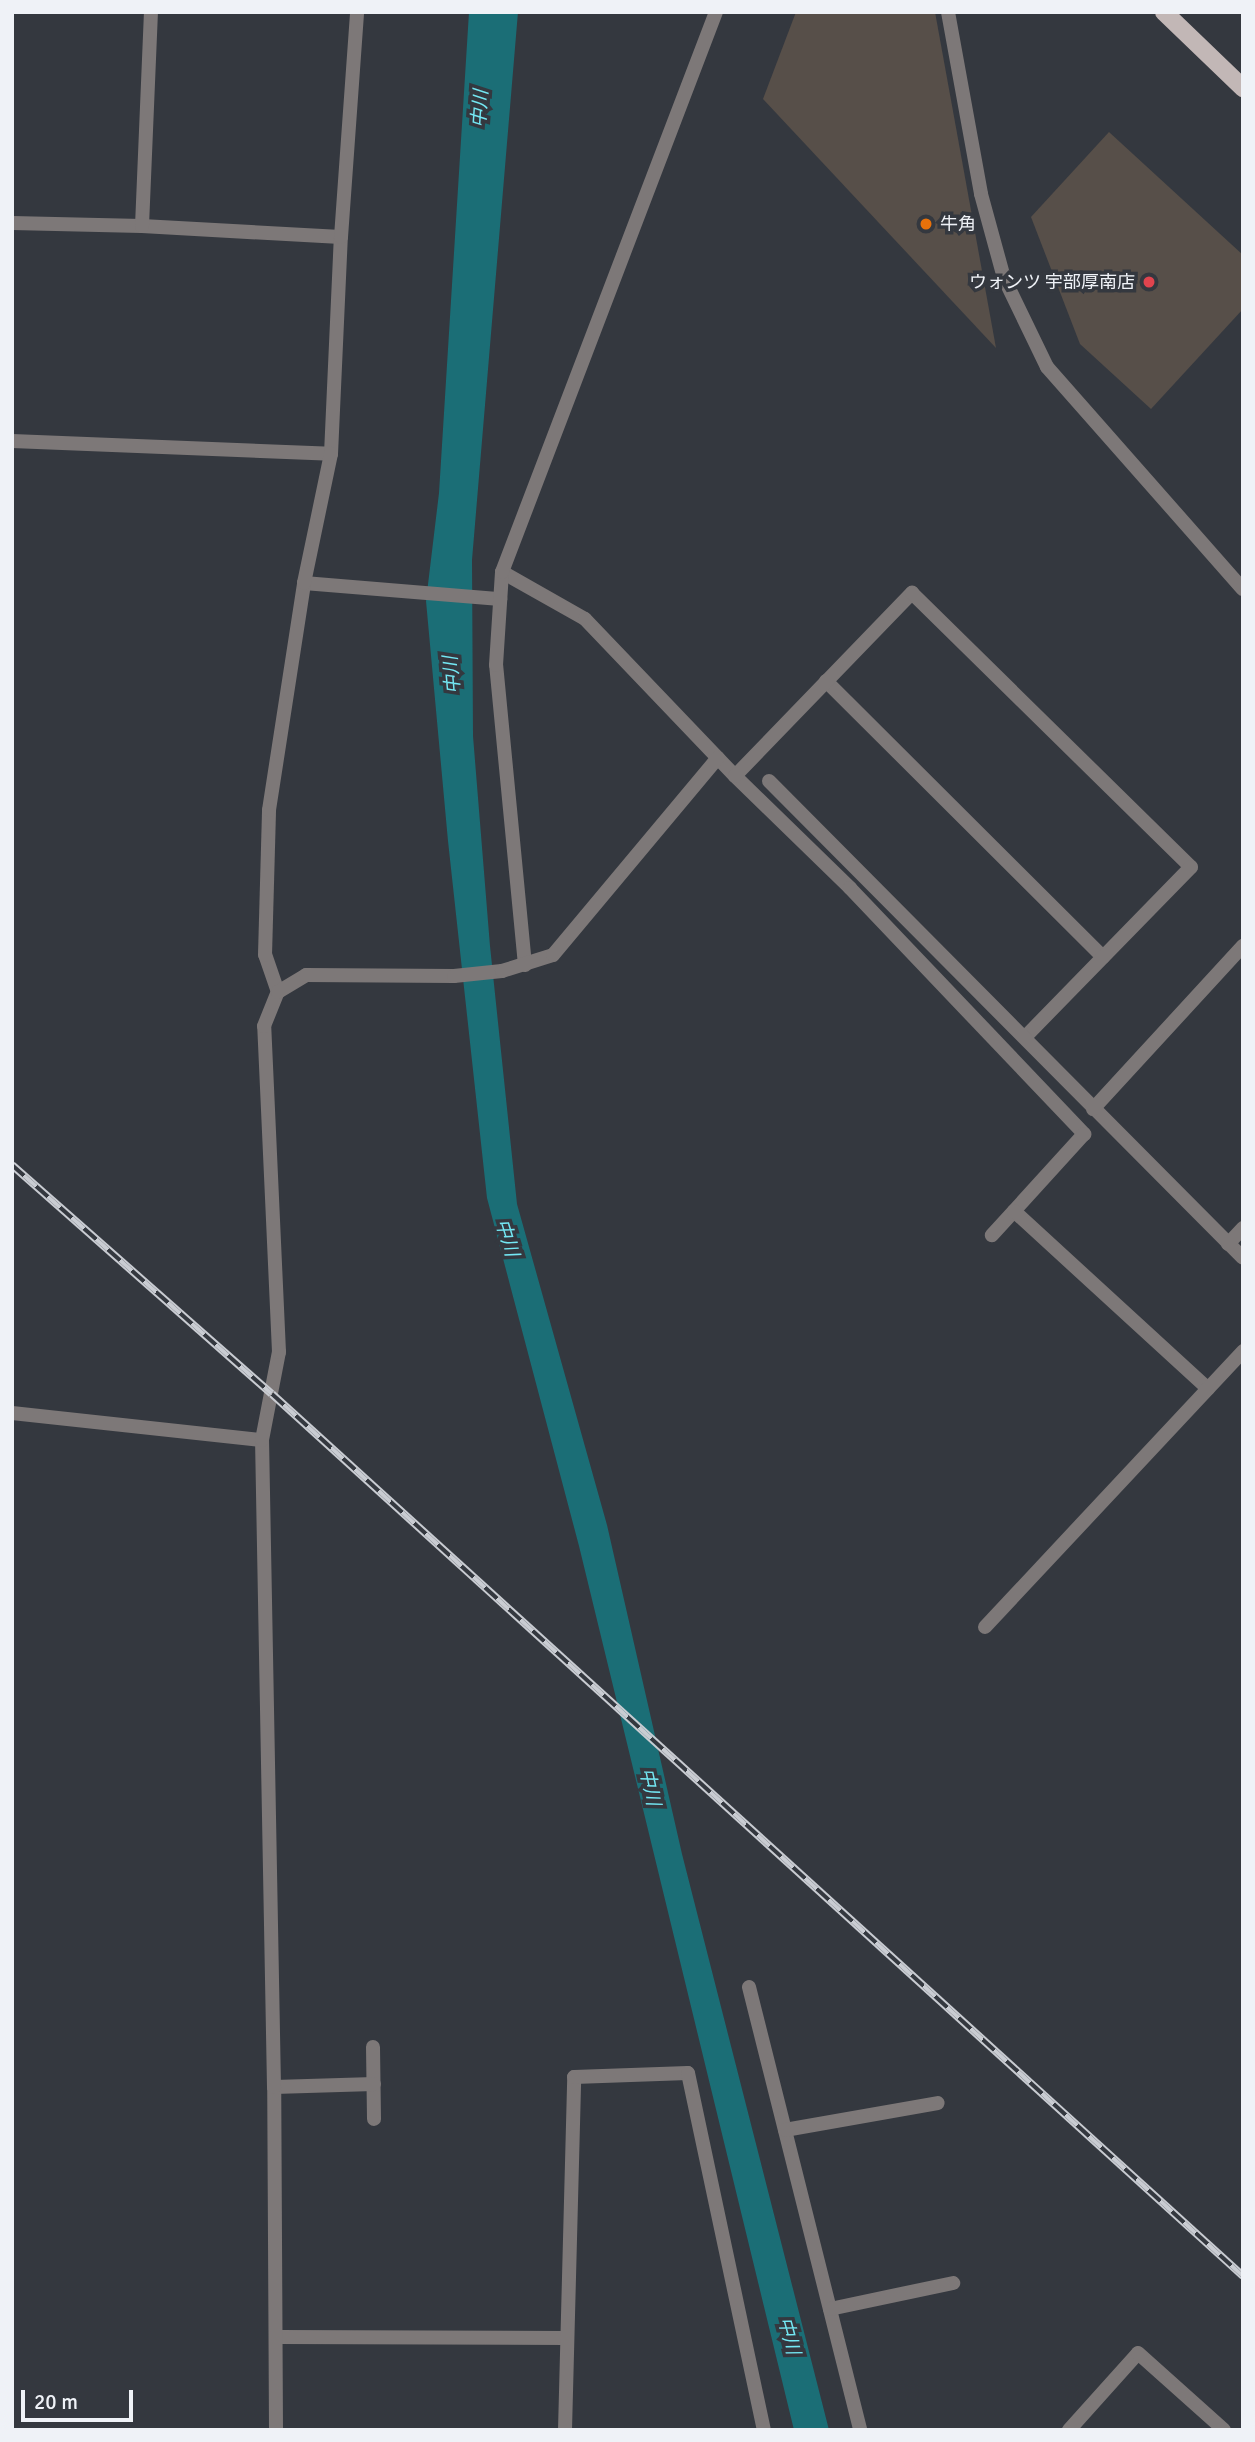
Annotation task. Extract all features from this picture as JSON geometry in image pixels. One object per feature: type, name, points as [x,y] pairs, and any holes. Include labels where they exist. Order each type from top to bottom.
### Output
[{"type":"main road","points":[[1164,12],[1243,88]]},
{"type":"street","points":[[142,226],[151,12]]},
{"type":"street","points":[[278,992],[265,956],[269,810],[304,583],[331,454],[341,237],[358,12]]},
{"type":"street","points":[[525,965],[496,665],[495,599],[502,572],[716,12]]},
{"type":"street","points":[[948,12],[981,194],[1004,278],[1047,367],[1243,589]]},
{"type":"street","points":[[12,223],[142,226],[341,237]]},
{"type":"street","points":[[12,440],[331,454]]},
{"type":"street","points":[[502,572],[585,619],[735,776],[850,888],[1084,1134],[992,1235]]},
{"type":"street","points":[[304,583],[495,599]]},
{"type":"street","points":[[735,776],[912,593],[1191,867],[1025,1037]]},
{"type":"street","points":[[826,681],[1103,957]]},
{"type":"street","points":[[276,2430],[278,2337],[262,1440],[279,1352],[264,1026],[278,992],[306,975],[454,976],[502,971],[553,955],[718,758]]},
{"type":"street","points":[[769,781],[1243,1258]]},
{"type":"street","points":[[1094,1109],[1243,946]]},
{"type":"street","points":[[1014,1211],[1208,1389]]},
{"type":"street","points":[[1228,1244],[1243,1228]]},
{"type":"street","points":[[985,1627],[1243,1351]]},
{"type":"street","points":[[12,1413],[262,1440]]},
{"type":"street","points":[[749,1987],[860,2430]]},
{"type":"street","points":[[373,2047],[374,2119]]},
{"type":"street","points":[[565,2430],[574,2077],[688,2073],[764,2430]]},
{"type":"street","points":[[274,2087],[374,2084]]},
{"type":"street","points":[[785,2130],[938,2103]]},
{"type":"street","points":[[830,2309],[953,2283]]},
{"type":"street","points":[[278,2337],[566,2338]]},
{"type":"street","points":[[1069,2430],[1138,2353],[1224,2430]]},
{"type":"water","name":"中川","points":[[469,12],[518,12],[472,560],[473,736],[490,946],[517,1204],[607,1525],[682,1854],[829,2430],[794,2430],[579,1546],[487,1198],[448,841],[426,601],[439,493]]},
{"type":"building","name":"牛角","points":[[796,12],[935,12],[996,348],[763,99]]},
{"type":"building","name":"ウォンツ 宇部厚南店","points":[[1109,132],[1243,255],[1243,309],[1151,409],[1080,344],[1031,217]]},
{"type":"railway","points":[[12,1165],[272,1394],[1243,2276]]},
{"type":"place","name":"牛角","points":[[926,224]]},
{"type":"place","name":"ウォンツ 宇部厚南店","points":[[1149,282]]}]
